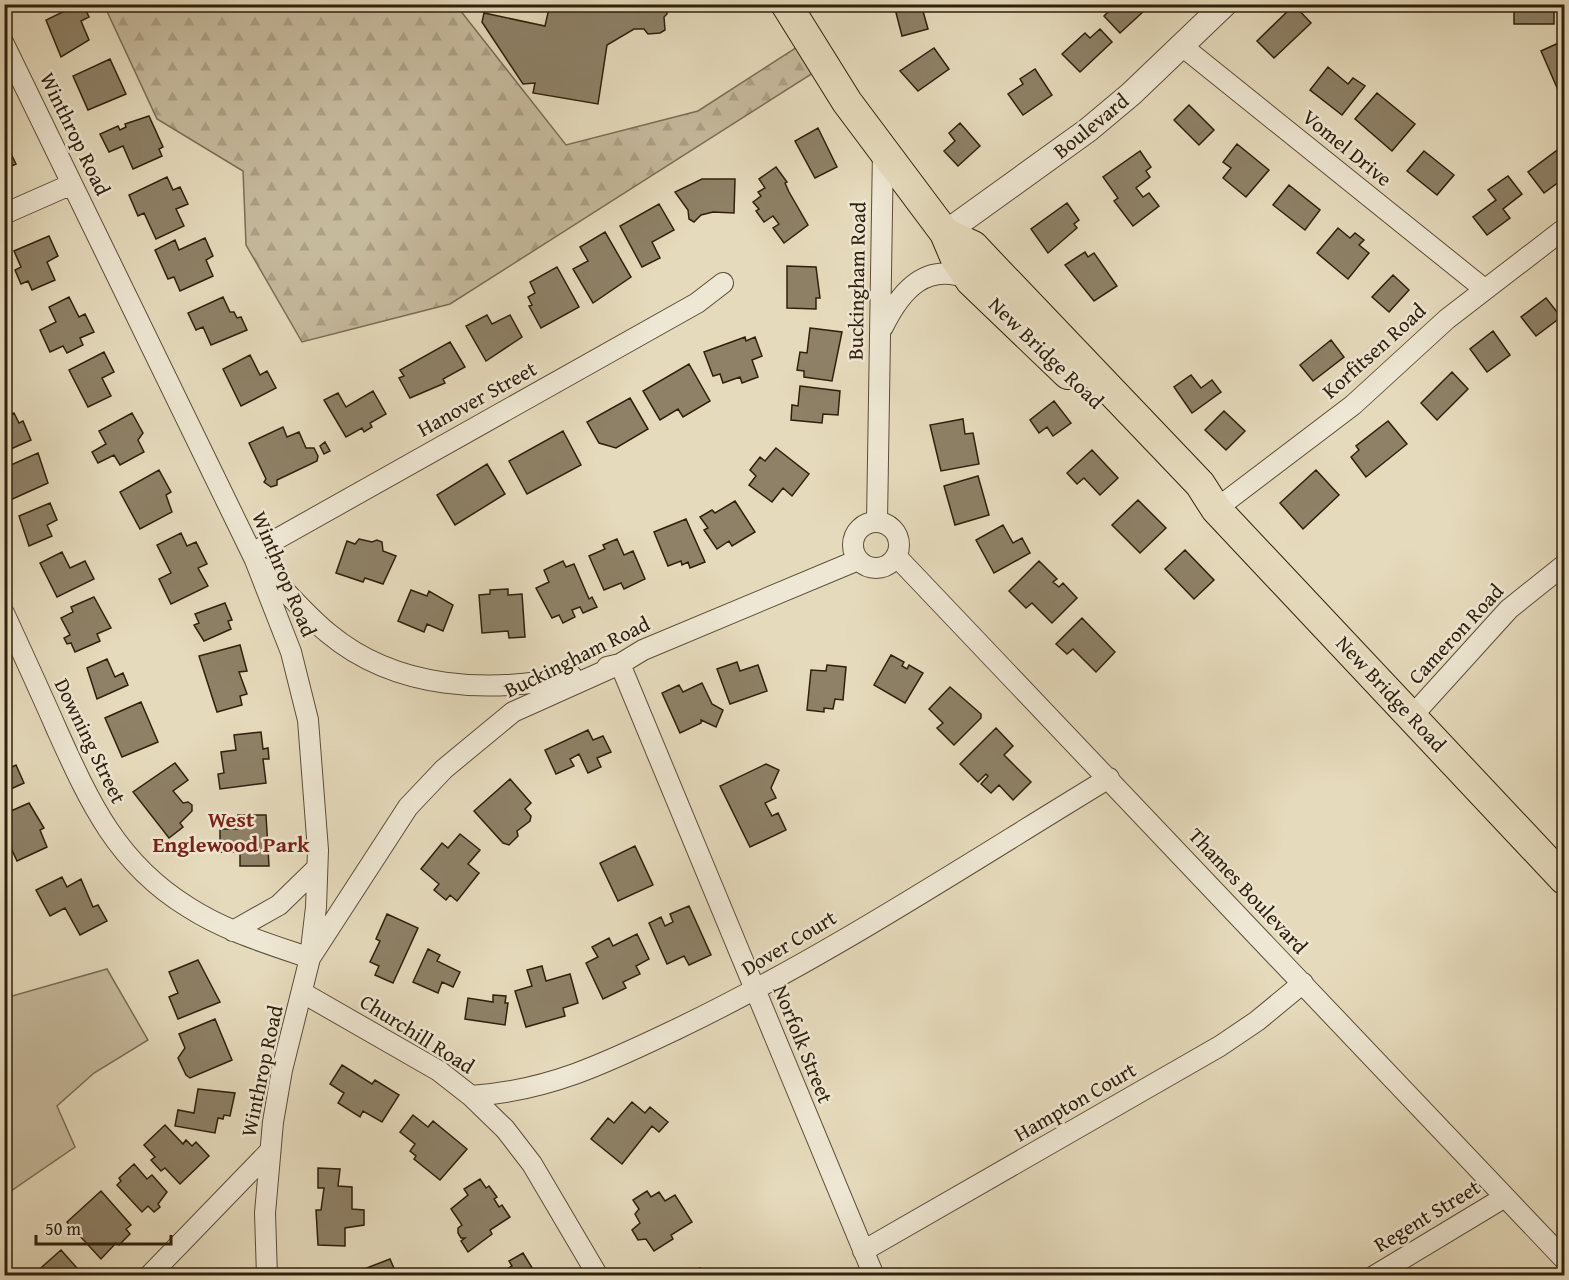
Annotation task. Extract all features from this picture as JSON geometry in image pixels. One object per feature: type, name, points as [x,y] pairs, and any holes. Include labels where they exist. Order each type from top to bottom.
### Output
[{"type":"main road","name":"New Bridge Road","points":[[786,4],[824,66],[945,233],[956,259],[971,281],[1191,492],[1216,509]]},
{"type":"main road","name":"New Bridge Road","points":[[945,233],[973,246],[1200,484],[1216,509],[1564,879]]},
{"type":"street","name":"Boulevard","points":[[945,233],[1088,130],[1182,46],[1225,4]]},
{"type":"street","name":"Winthrop Road","points":[[4,44],[253,556],[291,652],[308,720],[317,868],[316,907],[310,958],[282,1070],[269,1152],[265,1213],[267,1275]]},
{"type":"street","name":"Vomel Drive","points":[[1182,46],[1483,288]]},
{"type":"street","name":"Buckingham Road","points":[[877,522],[883,150]]},
{"type":"street","points":[[4,214],[72,184]]},
{"type":"street","name":"Korfitsen Road","points":[[1216,509],[1353,405],[1423,339],[1483,288],[1564,229]]},
{"type":"street","points":[[880,332],[901,296],[924,278],[944,273],[956,273],[971,281]]},
{"type":"street","name":"Hanover Street","points":[[253,556],[698,303],[723,282]]},
{"type":"street","points":[[877,522],[889,526],[895,531],[899,545],[896,556],[889,564],[875,568],[858,560],[853,550],[855,534],[866,523],[877,522]]},
{"type":"street","points":[[253,556],[328,633],[378,664],[406,674],[461,684],[508,686],[543,682],[620,664]]},
{"type":"street","name":"Thames Boulevard","points":[[896,556],[1564,1259]]},
{"type":"street","name":"Buckingham Road","points":[[310,958],[408,807],[444,769],[513,712],[620,664],[643,650],[858,560]]},
{"type":"street","name":"Cameron Road","points":[[1412,716],[1509,609],[1564,565]]},
{"type":"street","name":"Downing Street","points":[[4,614],[89,801],[108,831],[130,859],[159,886],[188,907],[233,931],[310,958]]},
{"type":"street","name":"Norfolk Street","points":[[620,664],[874,1275]]},
{"type":"street","name":"Dover Court","points":[[471,1096],[522,1090],[594,1069],[756,991],[1109,778]]},
{"type":"street","points":[[233,931],[279,905],[317,868]]},
{"type":"street","name":"Hampton Court","points":[[863,1251],[1220,1046],[1257,1021],[1303,983]]},
{"type":"street","name":"Churchill Road","points":[[303,993],[439,1071],[471,1096],[505,1129],[532,1164],[598,1275]]},
{"type":"street","points":[[149,1275],[269,1152]]},
{"type":"street","name":"Regent Street","points":[[1374,1275],[1505,1197]]},
{"type":"green space","points":[[104,5],[456,5],[566,145],[698,111],[808,40],[824,66],[450,304],[302,342],[246,245],[243,171],[157,119]]},
{"type":"green space","points":[[107,969],[148,1040],[94,1073],[57,1106],[75,1147],[5,1195],[5,998]]},
{"type":"building","points":[[83,4],[89,17],[81,21],[89,40],[61,57],[46,20]]},
{"type":"building","points":[[550,4],[668,4],[667,14],[664,17],[665,30],[648,34],[644,29],[634,29],[607,45],[598,104],[533,93],[535,83],[523,84],[482,22],[484,13],[545,26]]},
{"type":"building","points":[[921,4],[928,29],[902,36],[894,5]]},
{"type":"building","points":[[1116,4],[1138,4],[1144,11],[1120,33],[1104,16]]},
{"type":"building","points":[[1511,4],[1559,4],[1559,9],[1554,9],[1554,24],[1514,24],[1514,9],[1511,9]]},
{"type":"building","points":[[1294,5],[1311,23],[1274,58],[1257,41]]},
{"type":"building","points":[[1100,29],[1112,42],[1080,72],[1062,54],[1085,33],[1090,38]]},
{"type":"building","points":[[1563,41],[1564,87],[1558,90],[1541,51]]},
{"type":"building","points":[[934,48],[949,69],[918,91],[900,71]]},
{"type":"building","points":[[110,59],[126,94],[88,110],[73,76]]},
{"type":"building","points":[[1328,67],[1348,84],[1353,78],[1365,86],[1342,115],[1310,90]]},
{"type":"building","points":[[1035,69],[1052,95],[1023,115],[1008,94],[1023,84],[1020,79]]},
{"type":"building","points":[[1377,93],[1415,124],[1392,151],[1355,119]]},
{"type":"building","points":[[1189,105],[1214,130],[1199,145],[1174,120]]},
{"type":"building","points":[[149,116],[163,147],[159,149],[162,156],[133,169],[123,146],[109,152],[100,134],[118,126],[120,130],[126,127],[125,124]]},
{"type":"building","points":[[960,123],[980,146],[958,166],[944,151],[955,141],[949,133]]},
{"type":"building","points":[[818,128],[837,167],[815,178],[795,141]]},
{"type":"building","points":[[4,139],[16,164],[4,169]]},
{"type":"building","points":[[1237,144],[1269,170],[1246,197],[1223,178],[1231,168],[1223,162]]},
{"type":"building","points":[[1564,145],[1564,178],[1544,193],[1528,172]]},
{"type":"building","points":[[1140,151],[1151,167],[1146,171],[1150,177],[1136,188],[1143,197],[1149,193],[1159,206],[1133,226],[1114,201],[1118,198],[1103,177]]},
{"type":"building","points":[[1424,151],[1454,175],[1437,195],[1407,171]]},
{"type":"building","points":[[776,167],[787,182],[785,183],[789,192],[808,225],[784,243],[773,228],[779,224],[773,216],[764,222],[756,211],[759,209],[753,202],[761,196],[758,192],[765,188],[759,179]]},
{"type":"building","points":[[1508,176],[1522,194],[1503,209],[1510,218],[1487,235],[1473,217],[1496,200],[1488,190]]},
{"type":"building","points":[[167,177],[173,190],[180,187],[188,204],[176,209],[184,226],[156,239],[144,213],[138,216],[129,195]]},
{"type":"building","points":[[702,179],[735,179],[734,213],[713,212],[701,215],[694,222],[689,219],[688,210],[675,192]]},
{"type":"building","points":[[1289,185],[1320,210],[1305,230],[1273,205]]},
{"type":"building","points":[[1067,203],[1079,220],[1074,224],[1077,228],[1048,253],[1031,229]]},
{"type":"building","points":[[659,204],[674,230],[652,242],[660,258],[642,267],[620,226]]},
{"type":"building","points":[[1338,228],[1350,238],[1355,233],[1364,240],[1359,245],[1369,253],[1348,279],[1317,253]]},
{"type":"building","points":[[605,232],[631,277],[593,303],[573,269],[588,261],[580,247]]},
{"type":"building","points":[[49,236],[58,256],[47,262],[55,280],[32,290],[28,281],[21,284],[15,270],[21,267],[14,251]]},
{"type":"building","points":[[205,238],[213,256],[206,260],[213,276],[180,291],[174,277],[168,279],[155,250],[175,240],[179,250]]},
{"type":"building","points":[[1085,252],[1088,257],[1094,253],[1117,286],[1094,301],[1065,265]]},
{"type":"building","points":[[787,266],[816,267],[820,298],[816,298],[816,309],[787,308]]},
{"type":"building","points":[[557,267],[579,307],[541,328],[529,306],[532,305],[528,297],[535,293],[530,282]]},
{"type":"building","points":[[1393,275],[1409,290],[1389,312],[1372,297]]},
{"type":"building","points":[[69,297],[79,317],[85,314],[94,332],[80,338],[83,345],[67,353],[63,346],[50,352],[40,330],[56,322],[49,307]]},
{"type":"building","points":[[223,297],[230,312],[234,312],[237,318],[241,317],[247,330],[211,345],[203,327],[196,330],[188,313]]},
{"type":"building","points":[[1546,298],[1561,317],[1536,336],[1521,317]]},
{"type":"building","points":[[487,315],[492,324],[510,315],[522,337],[486,361],[466,326]]},
{"type":"building","points":[[810,328],[842,332],[832,381],[804,377],[804,371],[797,370],[800,352],[807,353]]},
{"type":"building","points":[[1493,331],[1510,355],[1487,372],[1470,349]]},
{"type":"building","points":[[745,337],[746,341],[755,337],[762,356],[752,360],[758,377],[742,383],[740,377],[723,383],[720,374],[713,376],[704,352]]},
{"type":"building","points":[[1331,340],[1344,357],[1313,381],[1300,365]]},
{"type":"building","points":[[450,342],[465,367],[443,379],[445,383],[410,398],[399,378],[404,376],[400,370]]},
{"type":"building","points":[[104,352],[114,372],[102,378],[111,396],[88,407],[69,370]]},
{"type":"building","points":[[250,355],[260,375],[267,371],[276,388],[241,406],[223,369]]},
{"type":"building","points":[[689,364],[710,401],[683,417],[678,409],[660,420],[643,391]]},
{"type":"building","points":[[1452,372],[1468,389],[1437,420],[1421,403]]},
{"type":"building","points":[[1191,375],[1201,388],[1212,380],[1221,392],[1192,413],[1174,387]]},
{"type":"building","points":[[800,386],[840,391],[838,415],[823,414],[822,423],[791,420],[792,405],[798,406]]},
{"type":"building","points":[[373,391],[386,414],[370,423],[372,427],[364,432],[362,428],[346,437],[324,400],[338,393],[346,407]]},
{"type":"building","points":[[630,398],[648,429],[616,448],[599,443],[587,422]]},
{"type":"building","points":[[1054,401],[1071,423],[1053,436],[1047,427],[1039,433],[1030,420]]},
{"type":"building","points":[[1224,411],[1245,431],[1226,450],[1205,430]]},
{"type":"building","points":[[14,413],[19,423],[23,421],[31,440],[4,452],[4,418]]},
{"type":"building","points":[[132,413],[143,433],[138,440],[144,452],[120,465],[114,455],[98,463],[92,452],[106,444],[99,431]]},
{"type":"building","points":[[963,419],[965,434],[973,433],[979,464],[941,471],[930,425]]},
{"type":"building","points":[[1388,421],[1407,444],[1366,477],[1351,457],[1359,450],[1356,446]]},
{"type":"building","points":[[283,427],[287,437],[299,432],[306,448],[314,448],[318,456],[317,461],[277,480],[277,485],[271,487],[264,482],[266,479],[249,443]]},
{"type":"building","points":[[563,431],[581,465],[527,494],[509,461]]},
{"type":"building","points":[[325,442],[330,451],[324,454],[320,446]]},
{"type":"building","points":[[776,448],[809,474],[792,496],[783,488],[772,502],[749,485],[756,476],[750,470],[760,457],[765,461]]},
{"type":"building","points":[[1092,450],[1118,478],[1100,495],[1084,478],[1077,484],[1067,473]]},
{"type":"building","points":[[38,453],[48,483],[8,501],[4,494],[4,468]]},
{"type":"building","points":[[487,464],[505,494],[455,525],[437,495]]},
{"type":"building","points":[[159,470],[171,492],[166,495],[172,512],[140,529],[120,492]]},
{"type":"building","points":[[1316,470],[1339,495],[1303,529],[1280,503]]},
{"type":"building","points":[[978,476],[989,515],[955,525],[944,486]]},
{"type":"building","points":[[1138,500],[1166,528],[1140,553],[1112,525]]},
{"type":"building","points":[[735,501],[755,532],[732,546],[729,541],[717,549],[704,530],[708,528],[700,517],[712,510],[715,513]]},
{"type":"building","points":[[50,503],[57,520],[47,525],[52,536],[29,546],[19,516]]},
{"type":"building","points":[[686,519],[705,562],[690,568],[688,562],[682,565],[681,561],[668,566],[654,532]]},
{"type":"building","points":[[1003,525],[1013,543],[1022,538],[1030,553],[994,573],[976,540]]},
{"type":"building","points":[[181,533],[187,546],[196,542],[207,564],[198,568],[208,586],[171,604],[159,579],[171,573],[157,545]]},
{"type":"building","points":[[359,539],[382,542],[383,551],[396,556],[383,584],[365,578],[363,582],[336,573],[347,541],[355,544]]},
{"type":"building","points":[[617,539],[624,555],[633,551],[645,579],[624,589],[621,583],[604,590],[589,556],[605,549],[603,545]]},
{"type":"building","points":[[1185,550],[1214,580],[1194,599],[1165,569]]},
{"type":"building","points":[[62,552],[70,568],[85,561],[94,579],[57,597],[40,563]]},
{"type":"building","points":[[563,561],[566,567],[574,564],[589,599],[592,597],[597,607],[583,613],[580,607],[572,610],[575,617],[563,623],[559,615],[552,618],[536,588],[549,582],[544,570]]},
{"type":"building","points":[[1039,561],[1057,579],[1053,582],[1059,587],[1063,583],[1077,598],[1052,623],[1032,603],[1026,608],[1009,591]]},
{"type":"building","points":[[508,589],[508,595],[522,594],[525,637],[509,638],[508,631],[482,633],[479,595],[490,594],[490,590]]},
{"type":"building","points":[[411,590],[427,596],[429,591],[453,605],[443,631],[427,624],[424,632],[398,621]]},
{"type":"building","points":[[94,597],[111,628],[97,634],[100,641],[75,652],[71,643],[67,644],[64,638],[70,635],[61,618],[73,612],[71,607]]},
{"type":"building","points":[[225,603],[232,620],[228,621],[231,629],[204,641],[194,625],[199,623],[195,614]]},
{"type":"building","points":[[1082,618],[1115,652],[1096,672],[1073,649],[1067,654],[1056,644]]},
{"type":"building","points":[[240,645],[247,671],[239,672],[247,694],[240,696],[242,705],[217,712],[199,656]]},
{"type":"building","points":[[891,655],[904,662],[902,666],[907,669],[909,665],[923,673],[905,703],[874,685]]},
{"type":"building","points":[[107,659],[115,677],[123,673],[128,685],[97,699],[87,668]]},
{"type":"building","points":[[737,662],[740,671],[758,665],[767,691],[730,704],[717,669]]},
{"type":"building","points":[[827,665],[846,667],[843,700],[835,699],[833,709],[824,708],[824,712],[807,710],[811,670],[826,671]]},
{"type":"building","points":[[702,683],[712,704],[723,710],[716,727],[701,720],[701,723],[680,733],[662,693],[679,685],[683,692]]},
{"type":"building","points":[[950,687],[981,714],[981,718],[954,745],[937,728],[943,723],[929,709]]},
{"type":"building","points":[[141,702],[158,742],[122,757],[105,718]]},
{"type":"building","points":[[996,728],[1013,746],[1004,755],[1031,782],[1013,800],[999,785],[991,793],[981,784],[988,776],[986,774],[978,782],[960,764]]},
{"type":"building","points":[[588,730],[593,740],[603,736],[611,752],[597,758],[601,767],[588,773],[579,754],[570,759],[574,766],[556,774],[545,750]]},
{"type":"building","points":[[261,732],[263,749],[268,748],[269,759],[263,759],[266,783],[220,789],[218,774],[224,773],[221,752],[236,750],[234,735]]},
{"type":"building","points":[[4,754],[7,754],[12,767],[16,765],[24,783],[4,792]]},
{"type":"building","points":[[175,763],[188,780],[173,791],[183,803],[188,802],[192,805],[192,811],[180,823],[183,827],[169,838],[133,792]]},
{"type":"building","points":[[766,764],[779,770],[771,788],[776,798],[765,803],[772,816],[778,813],[786,830],[750,847],[720,786]]},
{"type":"building","points":[[510,779],[531,803],[525,809],[531,816],[530,821],[517,831],[518,836],[509,845],[503,843],[474,811]]},
{"type":"building","points":[[29,803],[44,828],[40,830],[47,847],[17,861],[11,848],[4,851],[4,814]]},
{"type":"building","points":[[238,815],[266,815],[269,866],[240,866],[240,852],[220,852],[220,829],[238,829]]},
{"type":"building","points":[[460,834],[480,850],[468,864],[479,873],[457,901],[450,895],[446,900],[434,890],[439,884],[421,869],[442,843],[448,848]]},
{"type":"building","points":[[635,846],[653,885],[618,901],[600,863]]},
{"type":"building","points":[[62,877],[67,887],[81,879],[93,907],[98,905],[107,921],[80,935],[65,908],[50,916],[36,890]]},
{"type":"building","points":[[689,906],[711,955],[689,965],[684,956],[667,964],[649,923],[661,917],[665,926],[673,922],[670,914]]},
{"type":"building","points":[[387,914],[418,928],[393,983],[375,975],[379,966],[370,962],[380,941],[376,939]]},
{"type":"building","points":[[637,934],[649,959],[636,966],[640,974],[623,982],[626,988],[603,999],[586,963],[598,957],[592,947],[609,938],[613,946]]},
{"type":"building","points":[[428,949],[440,955],[437,961],[460,972],[453,987],[442,982],[438,993],[413,982]]},
{"type":"building","points":[[198,960],[220,1002],[178,1019],[169,997],[178,993],[169,972]]},
{"type":"building","points":[[542,966],[546,981],[570,974],[578,1003],[563,1008],[565,1016],[526,1027],[515,991],[532,986],[527,970]]},
{"type":"building","points":[[493,995],[506,996],[505,1003],[508,1003],[505,1025],[465,1019],[468,998],[493,1002]]},
{"type":"building","points":[[215,1019],[232,1060],[190,1078],[186,1075],[178,1058],[185,1048],[179,1034]]},
{"type":"building","points":[[342,1065],[372,1084],[375,1080],[399,1095],[382,1122],[363,1111],[360,1117],[338,1103],[344,1093],[330,1084]]},
{"type":"building","points":[[198,1089],[235,1093],[230,1116],[224,1115],[223,1119],[218,1118],[215,1133],[175,1126],[178,1110],[194,1113]]},
{"type":"building","points":[[632,1102],[645,1113],[650,1107],[668,1122],[659,1132],[652,1126],[622,1164],[591,1139],[608,1118],[614,1123]]},
{"type":"building","points":[[413,1115],[428,1127],[433,1121],[467,1149],[440,1180],[414,1159],[416,1156],[410,1151],[415,1144],[400,1132]]},
{"type":"building","points":[[165,1125],[183,1144],[186,1140],[192,1146],[196,1142],[209,1156],[180,1184],[165,1168],[161,1171],[151,1160],[155,1157],[144,1145]]},
{"type":"building","points":[[134,1164],[147,1179],[152,1175],[167,1192],[158,1204],[160,1207],[154,1212],[148,1206],[142,1212],[117,1185],[121,1181],[119,1178]]},
{"type":"building","points":[[318,1168],[340,1169],[338,1186],[352,1187],[352,1209],[364,1210],[364,1225],[345,1228],[345,1246],[318,1245],[316,1210],[321,1210],[324,1188],[318,1188]]},
{"type":"building","points":[[480,1179],[486,1188],[489,1186],[497,1197],[494,1199],[499,1207],[502,1205],[510,1217],[490,1230],[492,1234],[468,1252],[461,1241],[465,1238],[461,1238],[458,1233],[458,1228],[462,1225],[451,1209],[468,1195],[464,1189]]},
{"type":"building","points":[[101,1191],[131,1225],[126,1229],[130,1234],[119,1245],[116,1243],[101,1259],[67,1222]]},
{"type":"building","points":[[647,1191],[651,1197],[659,1192],[665,1201],[675,1195],[692,1222],[671,1235],[673,1239],[654,1251],[646,1239],[638,1240],[632,1230],[640,1223],[635,1214],[639,1209],[633,1200]]},
{"type":"building","points":[[61,1250],[84,1276],[35,1276],[34,1274]]},
{"type":"building","points":[[523,1253],[537,1276],[505,1276],[502,1272],[512,1266],[509,1261]]},
{"type":"building","points":[[390,1259],[396,1273],[401,1276],[346,1276]]},
{"type":"building","points":[[700,1268],[703,1276],[681,1276]]},
{"type":"district","name":"West Englewood Park","points":[[231,832]]}]
